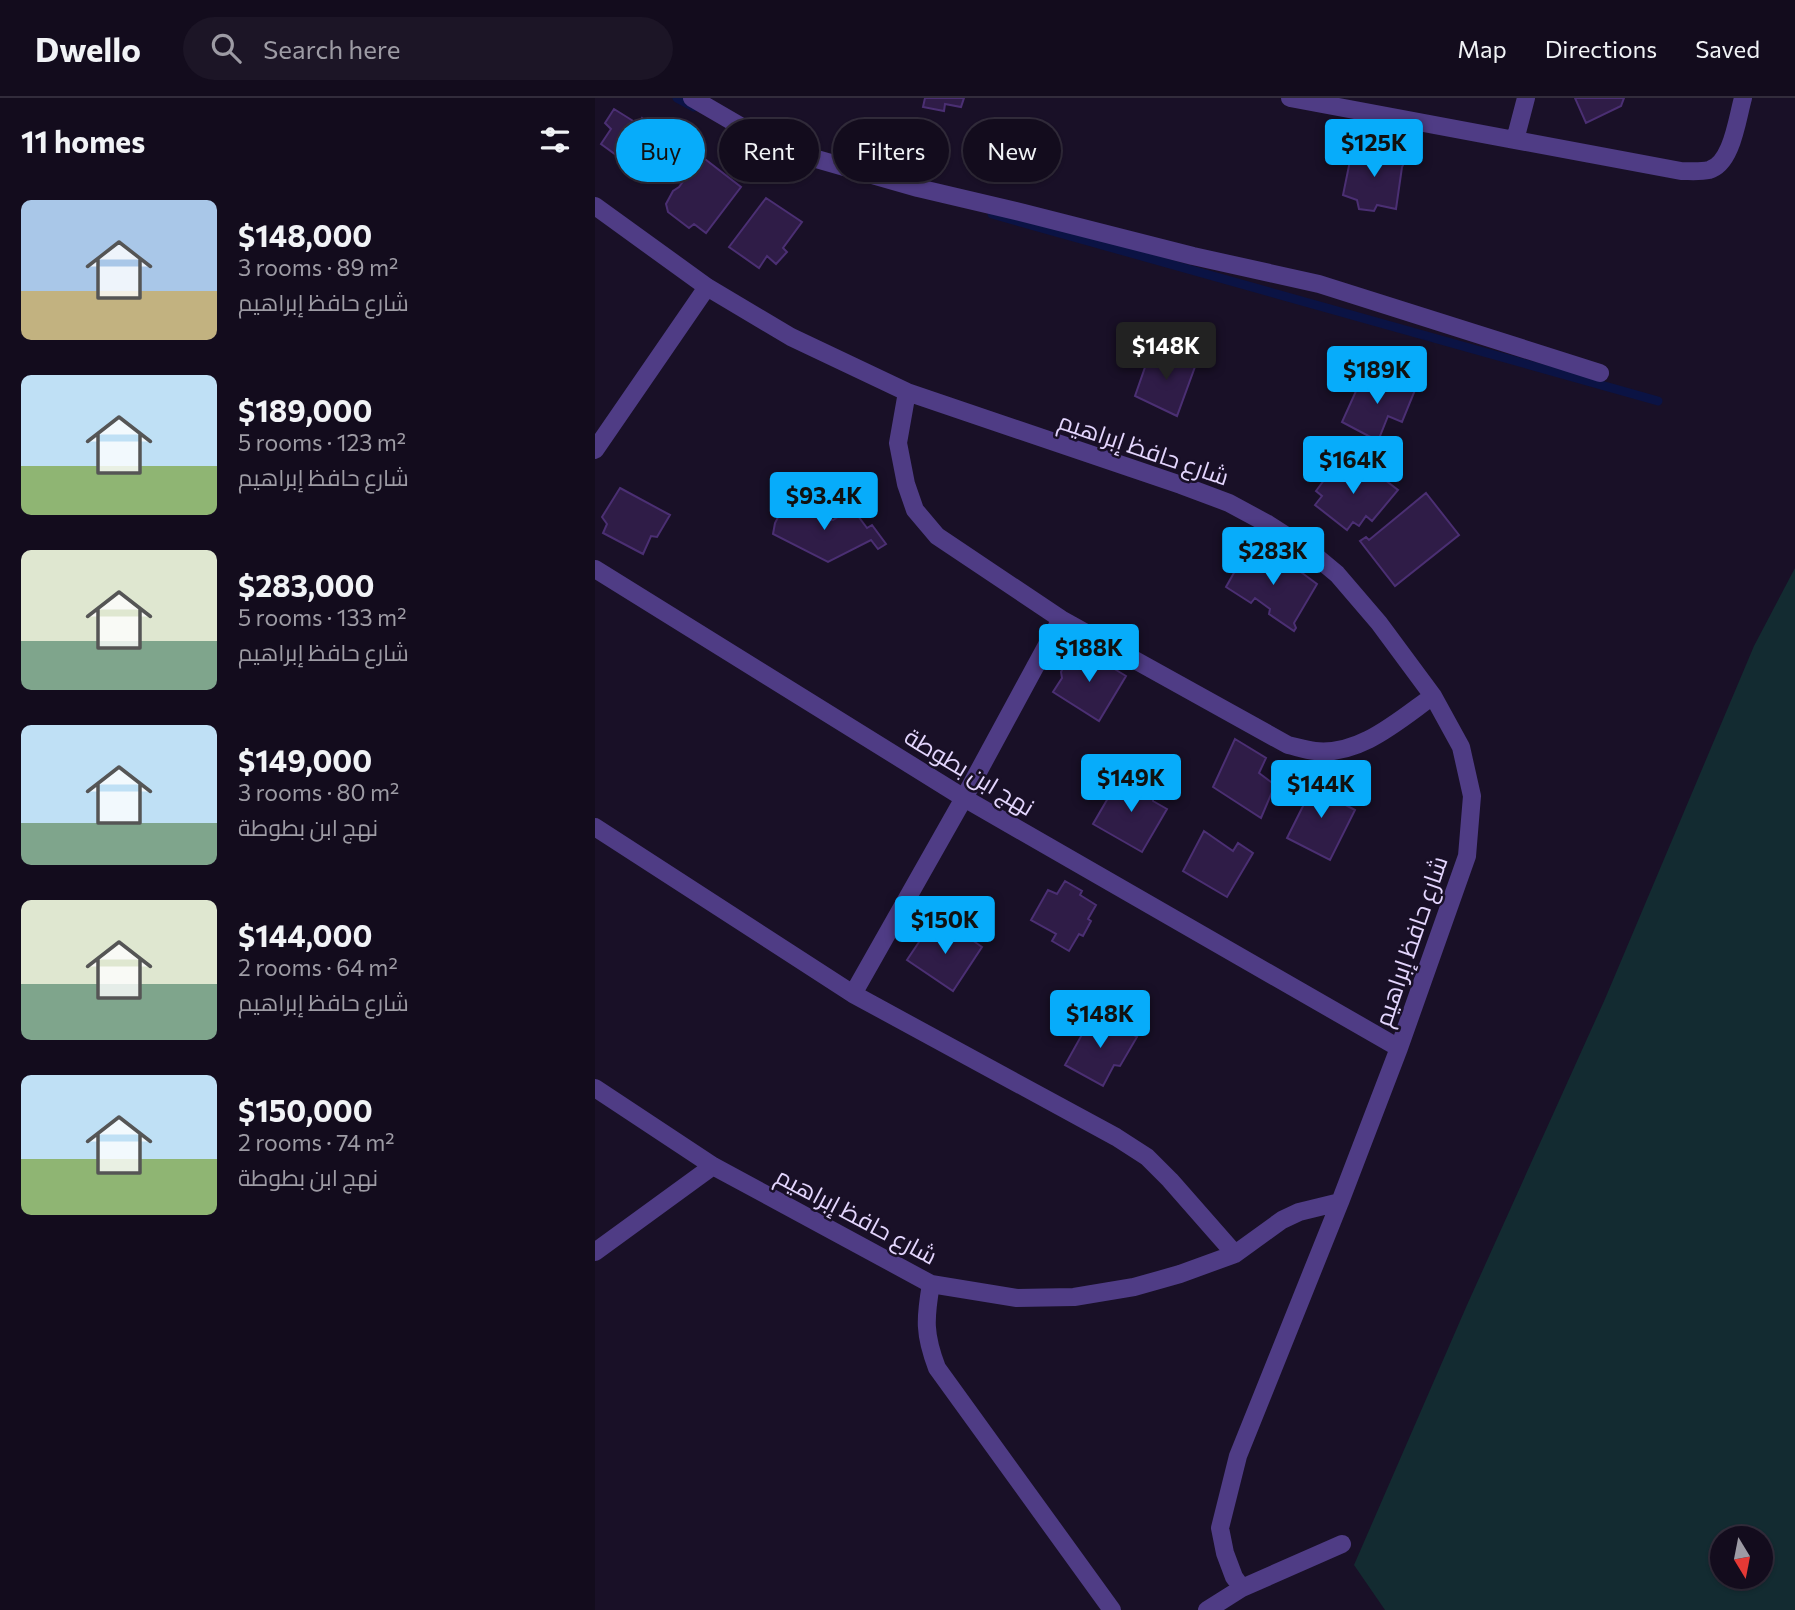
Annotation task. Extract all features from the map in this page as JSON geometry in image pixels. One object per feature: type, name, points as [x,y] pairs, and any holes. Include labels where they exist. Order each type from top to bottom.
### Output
[{"type":"street","points":[[692,98],[754,134],[799,154],[918,188],[1192,256],[1318,284],[1600,373]]},
{"type":"street","points":[[1290,98],[1317,100],[1681,171],[1711,170],[1722,162],[1730,148],[1742,98]]},
{"type":"street","points":[[1515,140],[1526,98]]},
{"type":"street","name":"شارع حافظ إبراهيم","points":[[595,206],[707,287],[791,337],[907,392],[1229,503],[1268,524],[1307,550],[1337,574],[1379,623],[1433,696],[1461,747],[1472,796],[1467,856],[1341,1202],[1299,1212],[1282,1220],[1235,1254],[1180,1274],[1134,1287],[1074,1297],[1017,1298],[931,1284],[713,1166],[595,1088]]},
{"type":"street","points":[[595,450],[707,287]]},
{"type":"street","points":[[907,392],[898,443],[906,484],[915,510],[937,536],[1061,619],[1289,745],[1317,751],[1342,750],[1364,741],[1384,731],[1433,696]]},
{"type":"street","name":"نهج ابن بطوطة","points":[[595,569],[964,798],[1399,1048]]},
{"type":"street","points":[[853,994],[1061,619]]},
{"type":"street","points":[[595,827],[853,994],[1116,1137],[1147,1157],[1235,1254]]},
{"type":"street","points":[[595,1252],[713,1166]]},
{"type":"street","points":[[1242,1588],[1234,1577],[1225,1553],[1220,1528],[1238,1456],[1341,1202]]},
{"type":"street","points":[[931,1284],[926,1333],[937,1368],[1112,1610]]},
{"type":"street","points":[[1207,1610],[1242,1588],[1342,1544]]},
{"type":"green space","points":[[1795,568],[1795,1610],[1385,1610],[1354,1565],[1467,1305],[1605,999],[1754,646]]},
{"type":"building","points":[[925,98],[964,98],[961,107],[945,104],[944,111],[923,107]]},
{"type":"building","points":[[1575,98],[1624,98],[1621,106],[1586,123]]},
{"type":"building","points":[[614,109],[630,119],[616,119],[616,155],[601,144],[611,129],[605,123]]},
{"type":"building","points":[[1353,146],[1406,159],[1402,167],[1396,209],[1377,205],[1374,211],[1359,209],[1357,200],[1343,195]]},
{"type":"building","points":[[705,159],[719,170],[719,182],[735,182],[741,187],[706,233],[694,224],[689,228],[668,212],[666,204],[673,191],[683,182],[705,182]]},
{"type":"building","points":[[766,198],[802,222],[783,248],[787,252],[776,264],[767,256],[759,268],[729,247]]},
{"type":"building","points":[[1168,352],[1196,364],[1177,416],[1135,396],[1150,353],[1164,361]]},
{"type":"building","points":[[1376,375],[1415,390],[1402,422],[1388,416],[1378,441],[1342,422],[1361,380],[1373,385]]},
{"type":"building","points":[[1339,460],[1364,480],[1372,470],[1398,490],[1372,521],[1366,516],[1359,526],[1353,522],[1347,530],[1315,505],[1322,496],[1316,491]]},
{"type":"building","points":[[620,488],[670,515],[657,537],[651,536],[643,554],[603,533],[607,524],[602,517]]},
{"type":"building","points":[[1426,493],[1459,535],[1395,586],[1360,541],[1366,537],[1369,540]]},
{"type":"building","points":[[793,501],[821,520],[833,520],[852,508],[867,528],[872,525],[886,544],[878,549],[871,540],[828,562],[773,534],[775,523],[784,506]]},
{"type":"building","points":[[1270,549],[1317,584],[1294,623],[1294,631],[1269,614],[1270,609],[1255,598],[1251,603],[1226,587],[1244,555],[1261,565]]},
{"type":"building","points":[[1080,648],[1126,676],[1099,721],[1053,692],[1062,678],[1061,672],[1068,657],[1071,663]]},
{"type":"building","points":[[1235,739],[1266,758],[1259,773],[1275,785],[1261,818],[1213,787]]},
{"type":"building","points":[[1122,774],[1153,792],[1153,801],[1167,809],[1142,852],[1093,824]]},
{"type":"building","points":[[1311,778],[1339,796],[1340,802],[1355,810],[1330,860],[1287,838],[1303,806],[1300,802]]},
{"type":"building","points":[[1204,831],[1233,851],[1238,843],[1253,853],[1227,897],[1183,871]]},
{"type":"building","points":[[1065,881],[1082,891],[1080,895],[1096,905],[1083,936],[1079,934],[1069,951],[1052,941],[1056,934],[1031,920],[1048,890],[1057,894]]},
{"type":"building","points":[[948,923],[982,947],[953,991],[907,960],[925,933],[936,940]]},
{"type":"building","points":[[1094,1013],[1137,1037],[1120,1066],[1114,1065],[1103,1086],[1065,1065]]},
{"type":"waterway","points":[[677,98],[694,107]]},
{"type":"waterway","points":[[992,214],[1658,401]]}]
